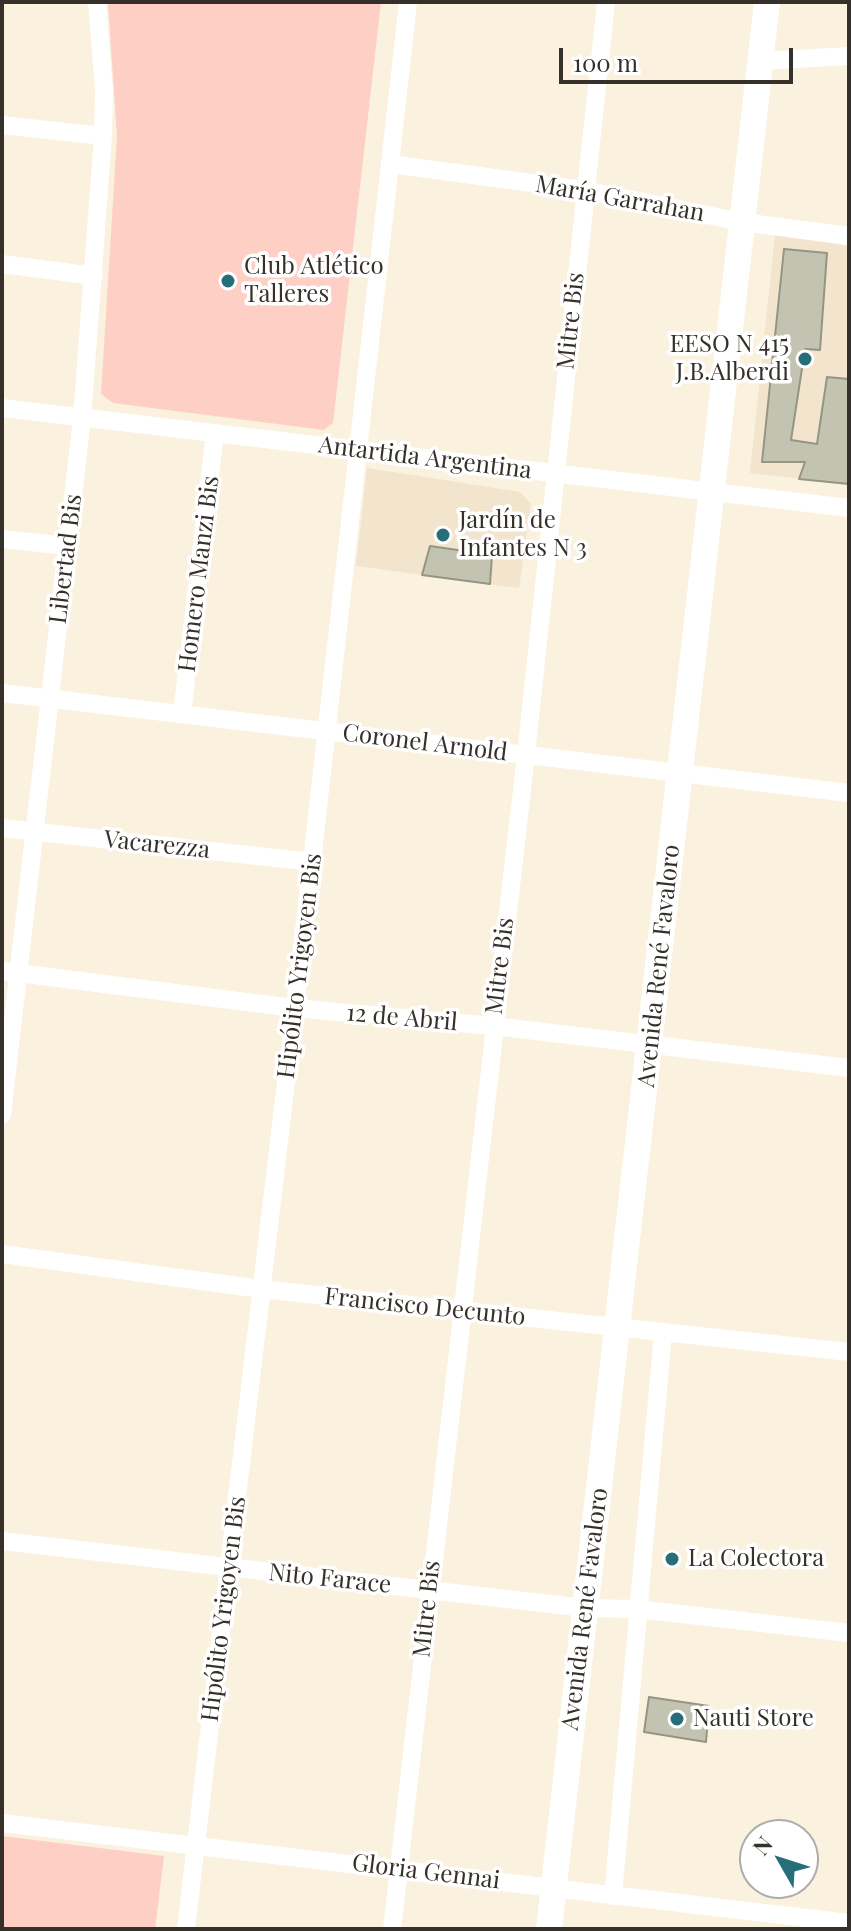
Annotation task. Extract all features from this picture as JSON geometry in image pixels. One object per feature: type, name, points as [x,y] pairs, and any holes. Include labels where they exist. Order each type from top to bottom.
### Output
[{"type":"main road","name":"Avenida René Favaloro","points":[[549,1929],[767,2]]},
{"type":"street","name":"Libertad Bis","points":[[2,1115],[10,972],[35,832],[82,418],[103,136],[104,90],[97,2]]},
{"type":"street","name":"Hipólito Yrigoyen Bis","points":[[186,1929],[312,862],[408,2]]},
{"type":"street","name":"Mitre Bis","points":[[392,1929],[526,755],[606,2]]},
{"type":"street","points":[[760,61],[849,56]]},
{"type":"street","points":[[2,125],[103,136]]},
{"type":"street","name":"María Garrahan","points":[[390,164],[584,190],[742,222],[849,236]]},
{"type":"street","points":[[2,264],[94,276]]},
{"type":"street","name":"Antartida Argentina","points":[[2,408],[849,508]]},
{"type":"street","name":"Homero Manzi Bis","points":[[182,714],[215,433]]},
{"type":"street","points":[[2,539],[67,546]]},
{"type":"street","name":"Coronel Arnold","points":[[2,693],[849,793]]},
{"type":"street","name":"Vacarezza","points":[[2,828],[312,862]]},
{"type":"street","name":"12 de Abril","points":[[10,972],[294,1008],[493,1026],[849,1068]]},
{"type":"street","name":"Francisco Decunto","points":[[2,1254],[261,1289],[849,1352]]},
{"type":"street","points":[[613,1896],[663,1333]]},
{"type":"street","name":"Nito Farace","points":[[2,1541],[585,1608],[637,1609],[849,1633]]},
{"type":"street","name":"Gloria Gennai","points":[[2,1823],[849,1923]]},
{"type":"shaded area","name":"Club Atlético Talleres","points":[[108,2],[381,2],[333,423],[324,430],[113,403],[101,394],[117,137]]},
{"type":"shaded area","name":"EESO N 415 J.B.Alberdi","points":[[775,235],[849,246],[849,484],[750,473]]},
{"type":"shaded area","name":"Jardín de Infantes N 3","points":[[367,468],[520,492],[531,504],[519,588],[356,566]]},
{"type":"shaded area","points":[[2,1836],[164,1856],[155,1929],[2,1929]]},
{"type":"building","points":[[784,249],[827,253],[820,350],[805,349],[791,440],[817,444],[827,377],[849,379],[849,484],[799,479],[805,462],[762,462]]},
{"type":"building","points":[[430,546],[492,555],[490,584],[422,575]]},
{"type":"building","name":"Nauti Store","points":[[649,1697],[709,1706],[706,1742],[644,1732]]},
{"type":"place","name":"Club Atlético Talleres","points":[[228,281]]},
{"type":"place","name":"EESO N 415 J.B.Alberdi","points":[[805,359]]},
{"type":"place","name":"Jardín de Infantes N 3","points":[[443,535]]},
{"type":"place","name":"La Colectora","points":[[672,1559]]},
{"type":"place","name":"Nauti Store","points":[[677,1719]]}]
